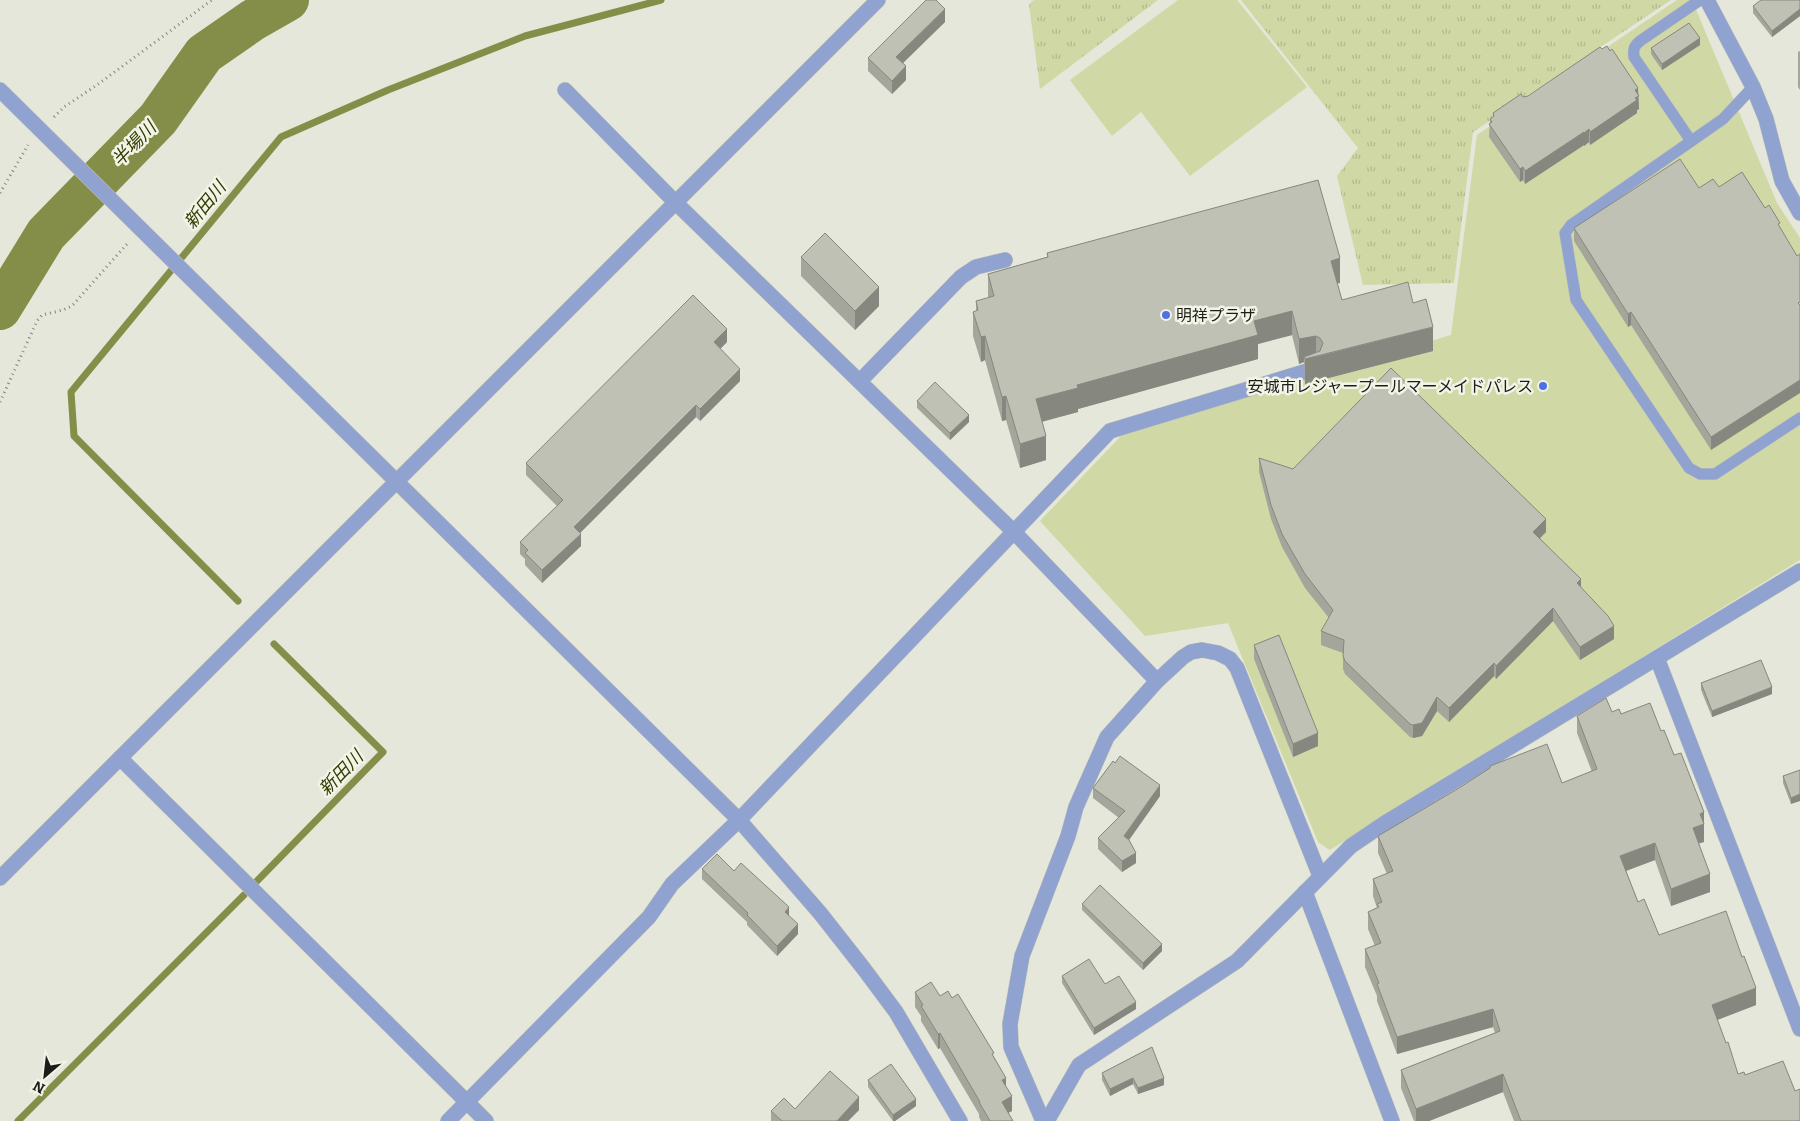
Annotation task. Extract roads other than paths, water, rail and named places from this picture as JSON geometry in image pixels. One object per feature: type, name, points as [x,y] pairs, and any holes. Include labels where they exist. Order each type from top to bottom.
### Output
[{"type":"street","points":[[0,878],[878,0]]},
{"type":"street","points":[[1707,0],[1754,87],[1766,119],[1782,181],[1800,214]]},
{"type":"street","points":[[0,90],[738,820],[820,914],[896,1012],[960,1121]]},
{"type":"street","points":[[564,90],[676,203],[1013,531],[1157,681]]},
{"type":"street","points":[[860,381],[961,277],[976,267],[1005,260]]},
{"type":"street","points":[[448,1121],[648,918],[672,884],[738,820],[1110,430],[1314,369]]},
{"type":"street","points":[[1047,1121],[1079,1065],[1237,962],[1351,846],[1385,823],[1800,571]]},
{"type":"street","points":[[1043,1121],[1011,1048],[1009,1038],[1022,956],[1068,836],[1076,807],[1107,737],[1157,681],[1191,652],[1202,650],[1218,652],[1230,660],[1237,668],[1320,876]]},
{"type":"street","points":[[1657,658],[1800,1029]]},
{"type":"street","points":[[120,758],[486,1121]]},
{"type":"street","points":[[1305,892],[1392,1121]]},
{"type":"lane","points":[[1691,141],[1634,57],[1633,50],[1640,41],[1700,0]]},
{"type":"lane","points":[[1754,87],[1723,119],[1571,225],[1565,233],[1576,300],[1689,468],[1700,474],[1715,474],[1800,418]]},
{"type":"waterway","name":"半場川","points":[[0,309],[46,234],[158,119],[204,54],[253,20],[288,0]]},
{"type":"waterway","name":"新田川","points":[[238,601],[74,436],[71,392],[281,137],[388,90],[525,36],[661,0]]},
{"type":"waterway","name":"新田川","points":[[256,882],[383,752],[274,644]]},
{"type":"waterway","name":"新田川","points":[[18,1121],[244,895]]},
{"type":"place","name":"明祥プラザ","points":[[1166,315]]},
{"type":"place","name":"安城市レジャープールマーメイドパレス","points":[[1543,386]]}]
